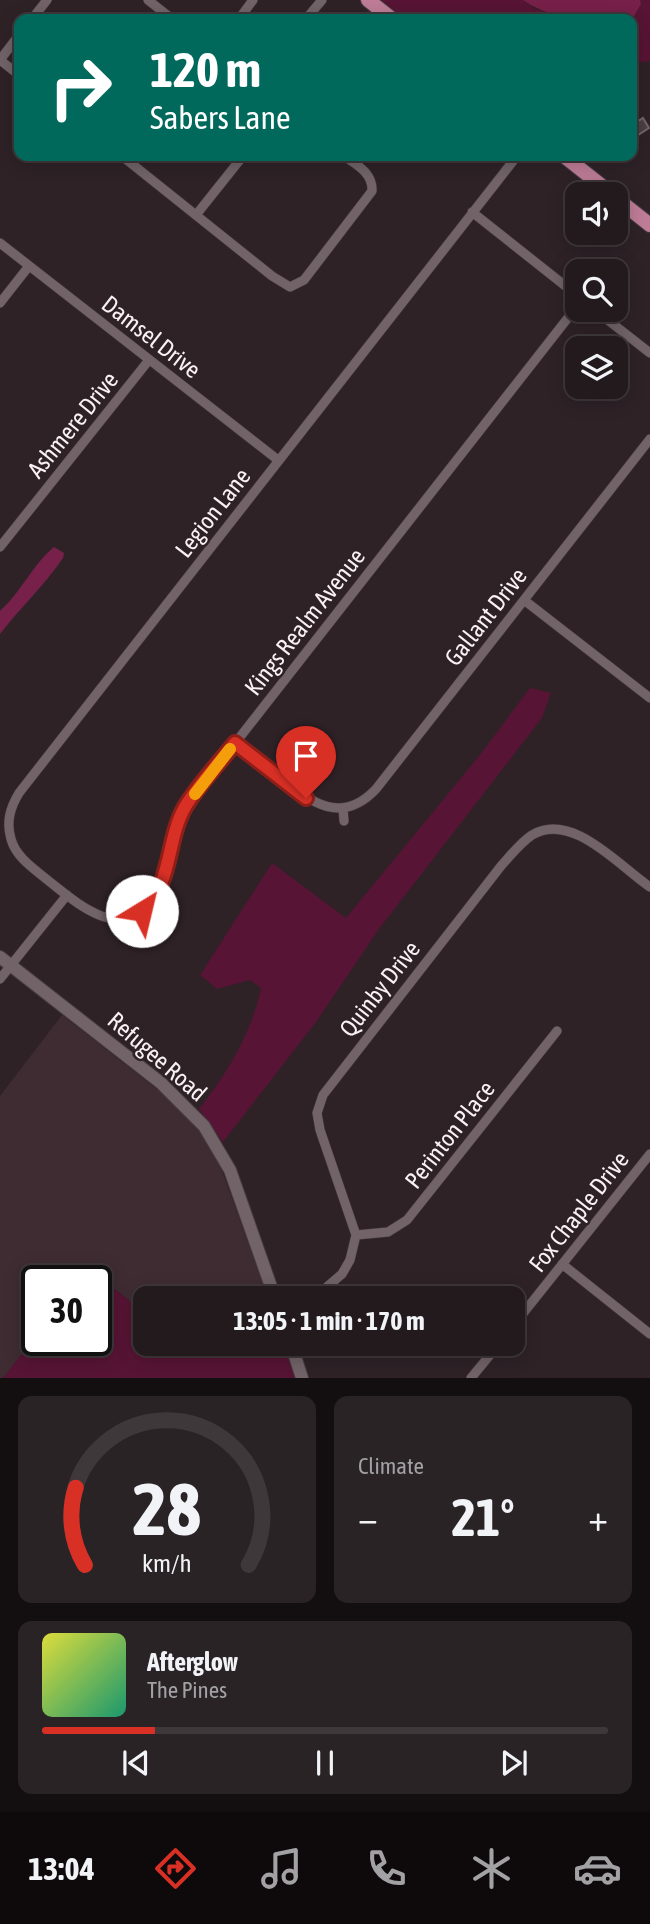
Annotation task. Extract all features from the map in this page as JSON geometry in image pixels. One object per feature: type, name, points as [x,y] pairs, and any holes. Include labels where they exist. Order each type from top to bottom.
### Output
[{"type":"main road","points":[[368,0],[386,14]]},
{"type":"main road","points":[[570,161],[596,182]]},
{"type":"main road","points":[[628,207],[650,225]]},
{"type":"street","points":[[36,14],[47,0]]},
{"type":"street","points":[[148,0],[166,14]]},
{"type":"street","points":[[310,14],[322,0]]},
{"type":"street","points":[[14,42],[0,60],[14,71]]},
{"type":"street","points":[[128,161],[272,276],[290,286],[303,280],[370,194],[372,184],[367,174],[350,161]]},
{"type":"street","points":[[196,215],[239,161]]},
{"type":"street","name":"Legion Lane","points":[[67,895],[18,853],[4,830],[19,793],[513,161]]},
{"type":"street","points":[[472,212],[565,286]]},
{"type":"street","name":"Damsel Drive","points":[[0,243],[278,460]]},
{"type":"street","points":[[0,303],[29,266]]},
{"type":"street","name":"Kings Realm Avenue","points":[[67,895],[83,908],[106,918],[131,916],[152,903],[163,881],[177,824],[186,806],[565,321]]},
{"type":"street","points":[[610,322],[650,353]]},
{"type":"street","name":"Ashmere Drive","points":[[0,547],[149,360]]},
{"type":"street","name":"Gallant Drive","points":[[343,807],[361,802],[376,789],[650,439]]},
{"type":"street","points":[[524,600],[649,694]]},
{"type":"street","points":[[235,743],[306,798],[323,806],[343,807],[344,821]]},
{"type":"street","name":"Quinby Drive","points":[[356,1235],[320,1130],[317,1113],[320,1103],[327,1087],[501,866],[530,836],[546,830],[563,829],[587,839],[650,887]]},
{"type":"street","points":[[0,979],[67,895]]},
{"type":"street","name":"Refugee Road","points":[[0,957],[161,1083],[204,1126],[230,1170],[271,1286]]},
{"type":"street","name":"Perinton Place","points":[[356,1235],[388,1232],[407,1220],[557,1031]]},
{"type":"street","name":"Fox Chaple Drive","points":[[525,1311],[650,1154]]},
{"type":"street","points":[[328,1286],[342,1274],[350,1259],[356,1235]]},
{"type":"street","points":[[562,1264],[650,1334]]},
{"type":"street","points":[[295,1356],[302,1378]]},
{"type":"street","points":[[471,1378],[489,1356]]},
{"type":"shaded area","points":[[381,0],[523,0],[535,9],[557,14],[399,14]]},
{"type":"shaded area","points":[[523,0],[640,0],[641,4],[635,14],[555,14]]},
{"type":"shaded area","points":[[640,0],[650,0],[650,61],[637,62],[635,14],[641,4]]},
{"type":"shaded area","points":[[54,547],[64,553],[63,558],[0,634],[0,611]]},
{"type":"shaded area","points":[[530,688],[551,693],[542,718],[379,929],[316,1022],[223,1142],[199,1109],[220,1081],[245,1037],[261,988],[250,980],[217,989],[200,975],[272,863],[346,918],[479,756]]},
{"type":"shaded area","points":[[62,1015],[167,1097],[212,1143],[264,1286],[133,1286],[133,1304],[112,1287],[112,1265],[21,1265],[21,1355],[3,1378],[0,1378],[0,1096]]},
{"type":"shaded area","points":[[112,1287],[133,1304],[133,1356],[287,1356],[295,1378],[3,1378],[21,1355],[112,1356]]},
{"type":"building","points":[[643,118],[649,128],[638,135],[637,122]]},
{"type":"slow traffic","points":[[195,794],[230,749]]},
{"type":"route","points":[[142,911],[152,903],[163,881],[177,824],[186,806],[235,743],[306,798]]}]
